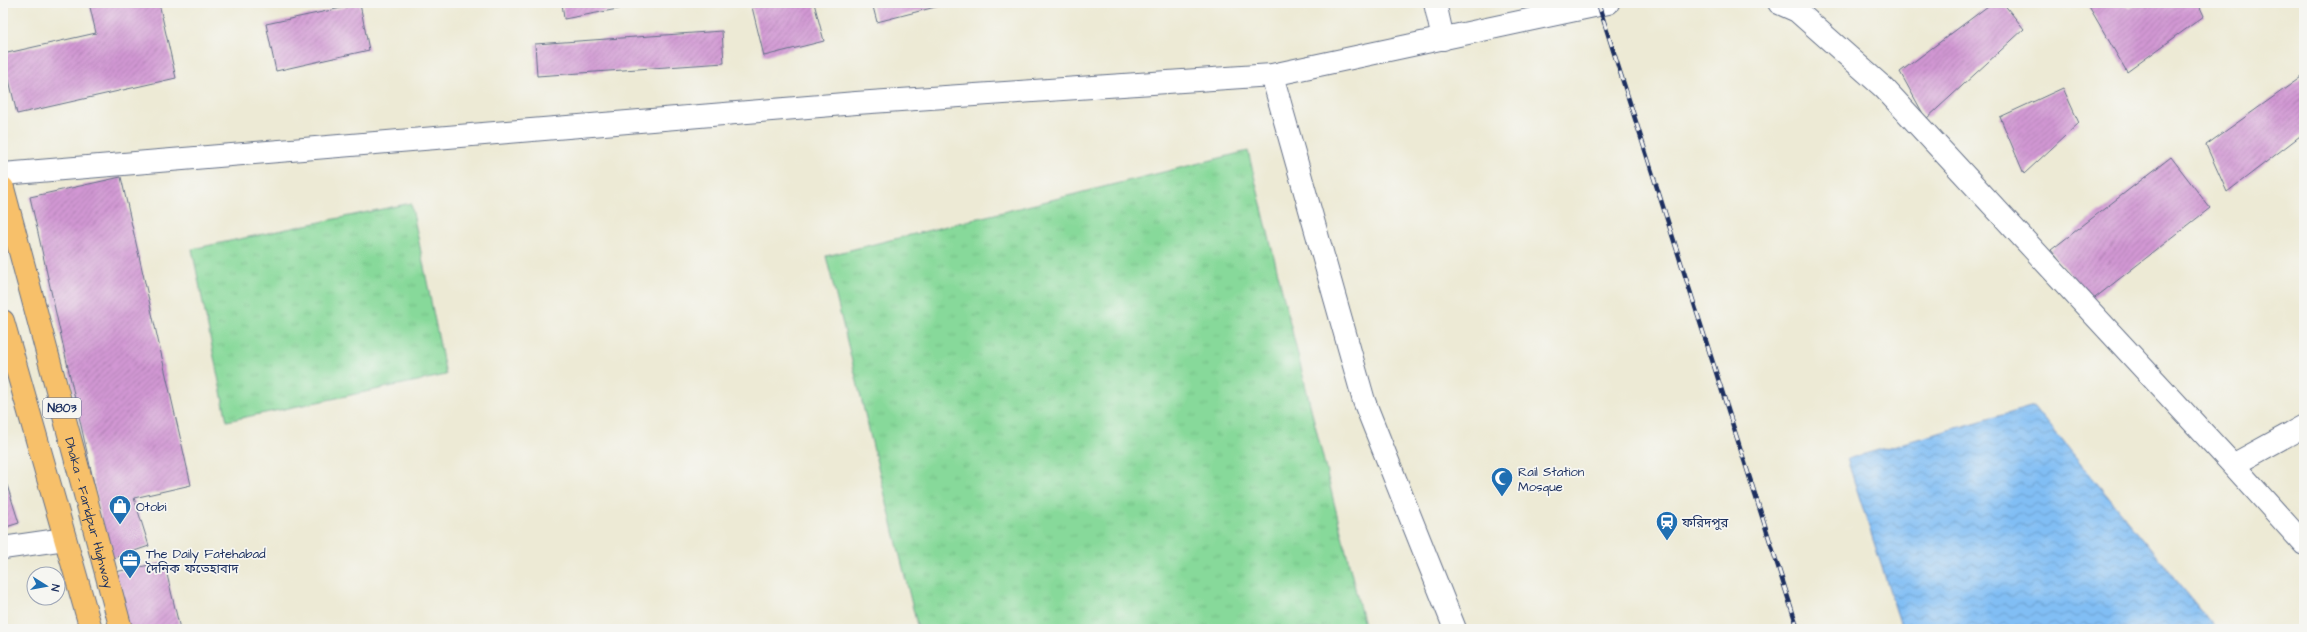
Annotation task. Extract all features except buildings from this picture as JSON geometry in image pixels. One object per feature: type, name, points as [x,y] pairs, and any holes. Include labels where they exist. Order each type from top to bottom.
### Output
[{"type":"highway","name":"Dhaka - Faridpur Highway","points":[[3,188],[121,629]]},
{"type":"highway","name":"N803","points":[[3,321],[91,629]]},
{"type":"street","points":[[1435,3],[1443,39]]},
{"type":"street","points":[[3,174],[856,103],[1272,75],[1608,3]]},
{"type":"street","points":[[1779,3],[1797,11],[1884,88],[2233,465],[2304,544]]},
{"type":"street","points":[[1272,75],[1364,401],[1436,577],[1455,629]]},
{"type":"street","points":[[2233,465],[2304,426]]},
{"type":"street","points":[[3,548],[65,539]]},
{"type":"green space","points":[[1248,151],[1365,629],[918,629],[826,256]]},
{"type":"green space","points":[[411,203],[446,375],[227,421],[192,249]]},
{"type":"water","points":[[2034,406],[2216,629],[1902,629],[1847,459]]},
{"type":"railway","points":[[1598,3],[1798,629]]},
{"type":"place","name":"Rail Station Mosque","points":[[1502,498]]},
{"type":"place","name":"Otobi","points":[[120,526]]},
{"type":"place","name":"ফরিদপুর","points":[[1667,542]]},
{"type":"place","name":"The Daily Fatehabad দৈনিক ফতেহাবাদ","points":[[130,580]]}]
